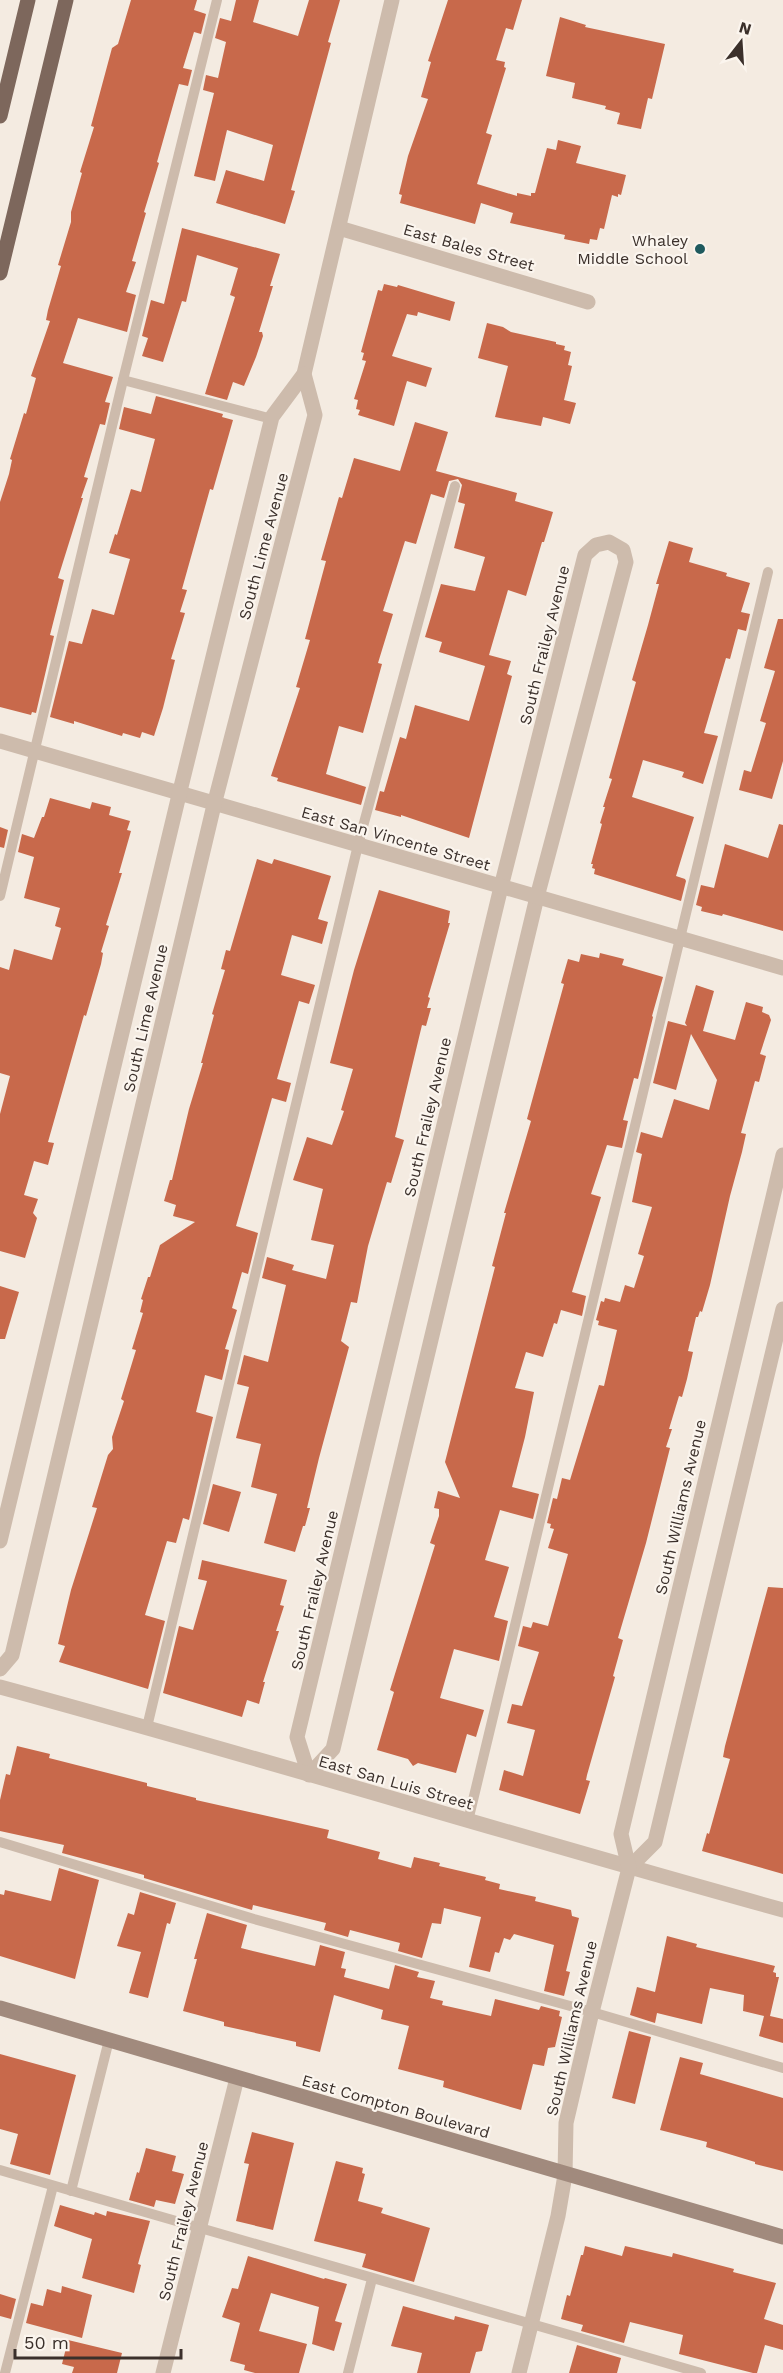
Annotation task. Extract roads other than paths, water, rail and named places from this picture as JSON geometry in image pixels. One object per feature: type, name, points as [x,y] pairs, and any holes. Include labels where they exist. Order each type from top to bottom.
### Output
[{"type":"main road","points":[[0,116],[28,0]]},
{"type":"main road","points":[[0,273],[66,0]]},
{"type":"main road","name":"East Compton Boulevard","points":[[0,2008],[783,2237]]},
{"type":"street","name":"South Lime Avenue","points":[[0,1541],[179,795],[272,420],[304,374],[392,0]]},
{"type":"street","name":"East Bales Street","points":[[339,228],[588,302]]},
{"type":"street","name":"South Lime Avenue","points":[[0,1669],[12,1656],[214,805],[315,415],[304,374]]},
{"type":"street","name":"South Frailey Avenue","points":[[609,542],[623,550],[626,562],[537,897],[333,1749],[309,1775],[297,1737],[501,887],[585,555],[596,545],[609,542]]},
{"type":"street","name":"East San Vincente Street","points":[[0,741],[179,795],[783,968]]},
{"type":"street","name":"South Williams Avenue","points":[[519,2373],[558,2216],[565,2175],[566,2123],[629,1868],[621,1834],[783,1155]]},
{"type":"street","points":[[629,1868],[655,1842],[783,1309]]},
{"type":"street","name":"East San Luis Street","points":[[0,1687],[783,1910]]},
{"type":"street","name":"South Frailey Avenue","points":[[164,2373],[237,2078]]},
{"type":"lane","points":[[0,896],[123,380],[217,0]]},
{"type":"lane","points":[[123,380],[272,420]]},
{"type":"lane","points":[[147,1727],[358,845],[455,486]]},
{"type":"lane","points":[[468,1821],[768,572]]},
{"type":"lane","points":[[0,1842],[254,1919],[592,2012],[783,2068]]},
{"type":"lane","points":[[71,2191],[109,2040]]},
{"type":"lane","points":[[0,2170],[697,2373]]},
{"type":"lane","points":[[5,2373],[53,2186]]},
{"type":"lane","points":[[348,2373],[372,2279]]},
{"type":"place","name":"Whaley Middle School","points":[[700,249]]}]
